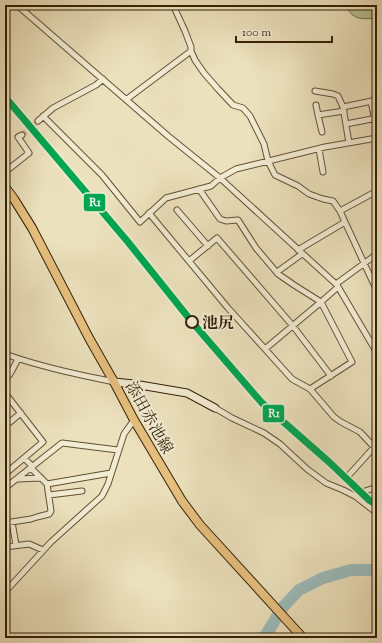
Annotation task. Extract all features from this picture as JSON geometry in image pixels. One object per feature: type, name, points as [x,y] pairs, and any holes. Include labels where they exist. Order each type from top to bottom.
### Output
[{"type":"main road","name":"添田赤池線","points":[[5,187],[32,228],[89,338],[134,420],[182,501],[200,524],[303,638]]},
{"type":"main road","points":[[114,382],[187,393],[215,408]]},
{"type":"street","points":[[17,5],[168,136],[220,178],[337,285],[374,343],[377,353]]},
{"type":"street","points":[[173,5],[192,47],[191,51],[195,60],[204,73],[233,105],[243,108],[250,116],[264,144],[268,161],[275,175],[298,186],[309,194],[333,201],[340,211],[377,291]]},
{"type":"street","points":[[127,99],[191,51]]},
{"type":"street","points":[[38,121],[53,108],[96,85],[103,79]]},
{"type":"street","points":[[316,91],[338,96],[343,109],[349,143]]},
{"type":"street","points":[[318,115],[377,100]]},
{"type":"street","points":[[371,101],[376,118],[377,131]]},
{"type":"street","points":[[316,104],[322,132]]},
{"type":"street","points":[[44,116],[102,175],[140,222],[166,198],[211,186],[220,178],[236,169],[319,149],[377,138]]},
{"type":"street","points":[[346,124],[376,118]]},
{"type":"street","points":[[5,172],[29,153],[18,137],[22,135]]},
{"type":"street","points":[[319,149],[323,172]]},
{"type":"street","points":[[200,189],[220,219],[226,221],[238,220],[256,248],[277,272],[321,302],[352,362],[310,389]]},
{"type":"street","points":[[340,211],[377,191]]},
{"type":"street","points":[[177,210],[208,246]]},
{"type":"street","points":[[149,213],[228,308],[292,379],[310,389],[334,417],[360,432],[376,446],[348,475]]},
{"type":"street","points":[[298,250],[345,222]]},
{"type":"street","points":[[189,261],[217,238],[292,326],[331,376]]},
{"type":"street","points":[[277,272],[302,254]]},
{"type":"street","points":[[265,349],[321,302],[337,285],[377,254]]},
{"type":"street","points":[[5,354],[59,371],[114,382]]},
{"type":"street","points":[[5,379],[10,374],[18,359]]},
{"type":"street","points":[[5,393],[43,442],[5,474]]},
{"type":"street","points":[[215,408],[264,433],[280,444],[326,483],[355,496],[377,514]]},
{"type":"street","points":[[5,426],[21,413]]},
{"type":"street","points":[[5,592],[50,542],[102,496],[108,484],[124,434],[134,420]]},
{"type":"street","points":[[5,488],[62,443],[118,450]]},
{"type":"street","points":[[5,523],[31,519],[49,514],[51,511],[47,484],[24,458]]},
{"type":"street","points":[[47,484],[111,473]]},
{"type":"street","points":[[16,479],[41,478]]},
{"type":"street","points":[[365,491],[377,487]]},
{"type":"street","points":[[49,495],[82,491]]},
{"type":"street","points":[[12,522],[16,545]]},
{"type":"street","points":[[5,547],[28,544],[43,550]]},
{"type":"green space","points":[[346,5],[377,5],[377,18],[358,18],[351,14]]},
{"type":"waterway","points":[[264,638],[283,607],[299,590],[323,578],[351,570],[377,570]]},
{"type":"tunnel","points":[[22,135],[38,121]]},
{"type":"transit line","name":"R1","points":[[5,97],[128,242],[192,322],[262,403],[329,462],[369,500],[377,505]]},
{"type":"place","name":"池尻","points":[[192,322]]}]
